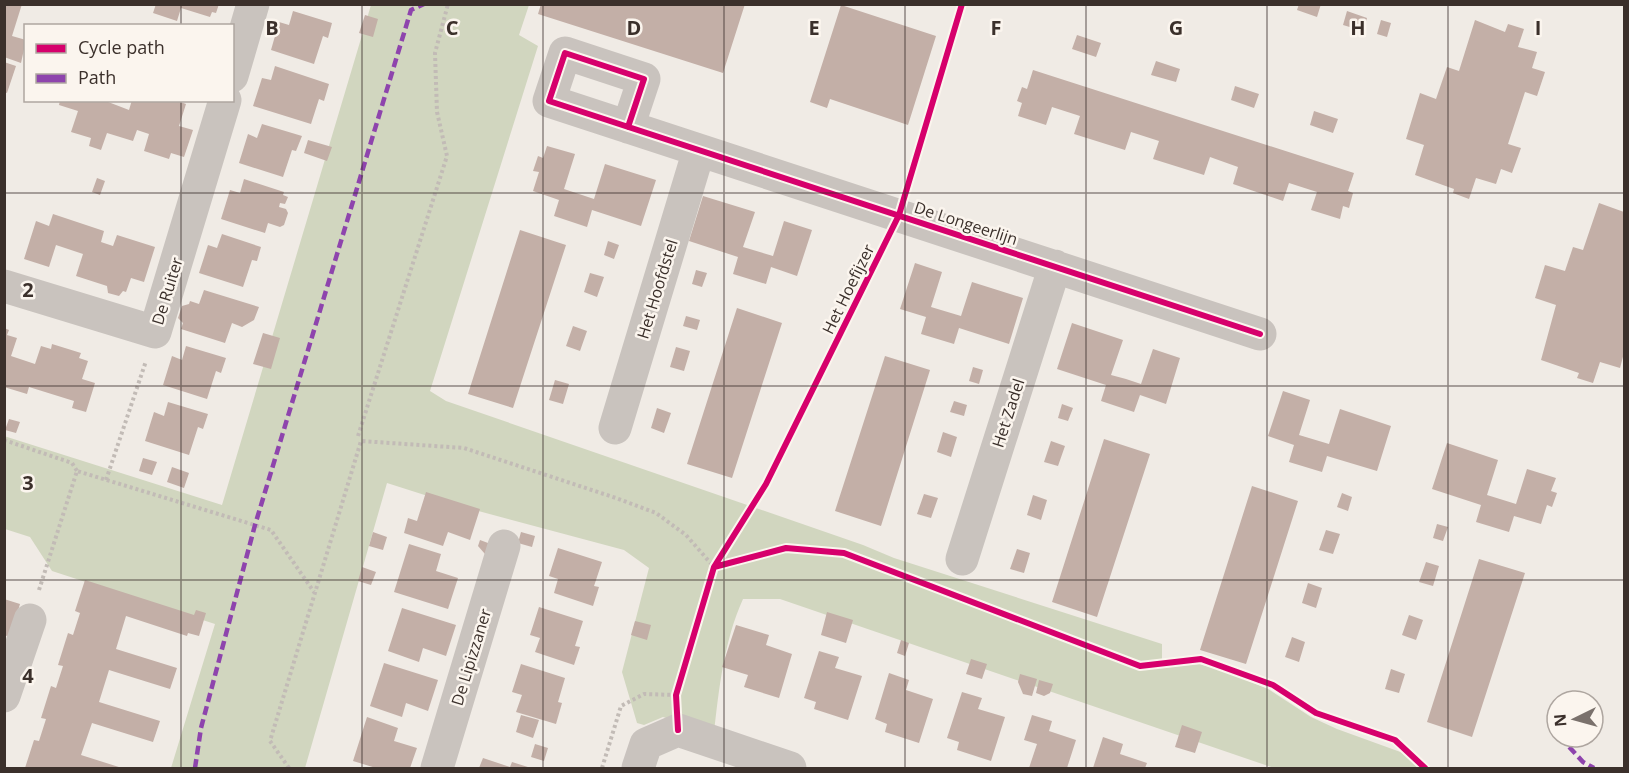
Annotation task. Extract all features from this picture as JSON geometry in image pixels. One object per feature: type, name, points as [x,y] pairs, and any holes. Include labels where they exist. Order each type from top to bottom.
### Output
[{"type":"street","points":[[234,71],[253,4]]},
{"type":"street","name":"De Ruiter","points":[[4,286],[155,332],[224,102]]},
{"type":"street","name":"De Longeerlijn","points":[[628,127],[1260,334]]},
{"type":"street","name":"Het Hoofdstel","points":[[615,428],[699,150]]},
{"type":"street","name":"Het Zadel","points":[[962,559],[1055,266]]},
{"type":"street","name":"De Lipizzaner","points":[[437,768],[504,546]]},
{"type":"street","points":[[5,693],[30,620]]},
{"type":"street","points":[[638,768],[646,744],[678,730],[790,768]]},
{"type":"path","points":[[358,436],[447,156],[437,112],[435,53],[448,4]]},
{"type":"path","points":[[106,480],[155,332]]},
{"type":"path","points":[[4,440],[72,463],[77,471],[271,530],[315,593]]},
{"type":"path","points":[[288,768],[270,741],[361,441],[464,448],[616,498],[656,513],[686,535],[714,567]]},
{"type":"path","points":[[30,620],[77,471]]},
{"type":"path","points":[[711,578],[720,558]]},
{"type":"path","points":[[714,567],[724,565]]},
{"type":"path","points":[[678,730],[676,695],[680,684]]},
{"type":"green space","points":[[371,5],[529,5],[519,35],[538,46],[430,391],[446,401],[863,545],[894,558],[1162,644],[1162,668],[1199,664],[1227,672],[1268,689],[1311,717],[1337,729],[1406,754],[1419,768],[1274,768],[780,599],[743,599],[727,648],[714,733],[663,717],[644,725],[637,723],[622,672],[649,568],[624,550],[456,505],[387,483],[305,768],[171,768],[215,624],[52,571],[30,537],[5,529],[4,436],[222,505]]},
{"type":"building","points":[[4,4],[22,4],[12,36],[24,39],[21,63],[4,57]]},
{"type":"building","points":[[156,4],[219,4],[216,13],[212,12],[210,17],[181,8],[177,21],[153,13]]},
{"type":"building","points":[[541,4],[745,4],[723,73],[538,14]]},
{"type":"building","points":[[1299,4],[1321,4],[1317,17],[1297,10]]},
{"type":"building","points":[[841,5],[936,36],[908,125],[830,99],[827,108],[810,102]]},
{"type":"building","points":[[293,11],[332,23],[328,38],[323,36],[314,64],[271,50],[279,22],[289,25]]},
{"type":"building","points":[[1347,11],[1367,18],[1363,31],[1343,25]]},
{"type":"building","points":[[365,15],[378,19],[373,37],[359,33]]},
{"type":"building","points":[[1381,20],[1391,23],[1387,37],[1377,34]]},
{"type":"building","points":[[1475,20],[1505,32],[1508,24],[1524,29],[1518,47],[1537,52],[1532,68],[1545,72],[1537,96],[1525,92],[1508,144],[1521,148],[1512,173],[1501,169],[1496,184],[1476,178],[1469,199],[1453,193],[1454,189],[1415,175],[1424,145],[1406,139],[1420,93],[1436,99],[1447,67],[1459,71]]},
{"type":"building","points":[[1077,35],[1101,43],[1096,57],[1072,49]]},
{"type":"building","points":[[1156,61],[1180,69],[1176,82],[1151,75]]},
{"type":"building","points":[[4,62],[16,66],[7,93],[4,92]]},
{"type":"building","points":[[275,66],[329,84],[324,101],[319,99],[311,124],[253,106],[262,78],[271,80]]},
{"type":"building","points":[[1033,70],[1354,173],[1348,191],[1353,193],[1349,208],[1343,206],[1340,219],[1311,210],[1317,192],[1289,183],[1283,201],[1233,184],[1238,167],[1210,157],[1204,175],[1153,159],[1159,141],[1131,132],[1125,150],[1074,134],[1080,116],[1052,107],[1046,125],[1018,116],[1022,103],[1017,101],[1022,87],[1027,89]]},
{"type":"building","points":[[1235,86],[1259,94],[1254,108],[1231,100]]},
{"type":"building","points":[[60,102],[108,102],[129,110],[131,102],[180,102],[186,104],[179,126],[193,130],[184,157],[171,153],[169,159],[144,151],[149,134],[137,130],[133,141],[107,133],[101,150],[89,146],[91,138],[71,132],[78,111],[59,105]]},
{"type":"building","points":[[1314,111],[1338,119],[1333,133],[1310,125]]},
{"type":"building","points":[[262,124],[302,136],[296,151],[292,150],[283,177],[239,163],[248,134],[257,138]]},
{"type":"building","points":[[308,140],[332,147],[327,161],[304,153]]},
{"type":"building","points":[[547,146],[575,154],[564,189],[594,199],[605,164],[656,180],[641,226],[592,210],[587,227],[554,216],[559,200],[533,191],[539,172],[533,171],[538,156],[543,158]]},
{"type":"building","points":[[97,178],[105,181],[100,195],[92,192]]},
{"type":"building","points":[[244,179],[284,192],[283,195],[288,197],[285,204],[280,203],[279,207],[286,209],[288,213],[284,225],[280,227],[268,223],[265,233],[221,219],[230,190],[240,193]]},
{"type":"building","points":[[703,196],[755,212],[743,247],[773,256],[784,221],[812,230],[797,276],[771,267],[766,284],[733,274],[738,257],[689,241]]},
{"type":"building","points":[[1599,203],[1624,212],[1624,353],[1620,368],[1600,362],[1593,383],[1577,378],[1579,373],[1541,360],[1556,305],[1535,298],[1545,265],[1565,271],[1573,247],[1583,250]]},
{"type":"building","points":[[53,214],[104,231],[101,242],[113,246],[117,235],[155,247],[144,282],[131,278],[126,292],[123,291],[119,296],[108,293],[107,286],[76,276],[83,254],[56,245],[49,267],[24,259],[36,221],[49,226]]},
{"type":"building","points":[[520,230],[566,245],[513,408],[468,394]]},
{"type":"building","points":[[222,234],[261,247],[257,261],[252,260],[243,287],[199,273],[208,245],[217,248]]},
{"type":"building","points":[[608,241],[619,245],[614,259],[604,255]]},
{"type":"building","points":[[915,263],[942,272],[931,307],[961,316],[972,282],[1023,298],[1009,344],[959,328],[954,344],[921,334],[926,317],[900,309]]},
{"type":"building","points":[[696,270],[707,273],[702,287],[692,284]]},
{"type":"building","points":[[590,273],[604,277],[597,297],[584,292]]},
{"type":"building","points":[[204,290],[259,307],[254,320],[242,327],[232,323],[225,343],[181,329],[183,323],[178,318],[182,306],[189,304],[190,301],[199,304]]},
{"type":"building","points":[[737,308],[782,323],[732,478],[687,464]]},
{"type":"building","points":[[686,316],[700,320],[697,330],[683,326]]},
{"type":"building","points":[[1072,323],[1123,340],[1111,375],[1141,384],[1153,349],[1180,358],[1166,404],[1140,395],[1134,412],[1101,401],[1106,385],[1057,369]]},
{"type":"building","points":[[573,326],[587,331],[580,351],[566,346]]},
{"type":"building","points":[[4,328],[9,330],[7,335],[17,338],[11,356],[35,364],[41,346],[51,349],[52,344],[81,353],[79,358],[88,361],[82,379],[95,383],[86,412],[72,408],[74,401],[29,387],[27,394],[4,387]]},
{"type":"building","points":[[263,333],[280,338],[271,369],[253,364]]},
{"type":"building","points":[[186,346],[226,358],[221,373],[216,371],[207,399],[163,385],[172,356],[182,360]]},
{"type":"building","points":[[676,347],[690,351],[684,371],[670,367]]},
{"type":"building","points":[[885,356],[930,370],[881,526],[835,511]]},
{"type":"building","points":[[973,367],[983,370],[979,384],[969,381]]},
{"type":"building","points":[[555,380],[569,384],[563,404],[549,400]]},
{"type":"building","points":[[1283,391],[1310,400],[1299,435],[1329,444],[1340,409],[1391,426],[1377,471],[1327,456],[1322,472],[1289,462],[1294,445],[1268,436]]},
{"type":"building","points":[[954,401],[967,405],[964,416],[950,412]]},
{"type":"building","points":[[168,402],[208,414],[203,429],[198,427],[189,455],[145,441],[154,412],[164,416]]},
{"type":"building","points":[[1062,404],[1073,408],[1068,421],[1058,418]]},
{"type":"building","points":[[657,408],[671,413],[664,433],[651,428]]},
{"type":"building","points":[[9,419],[20,422],[16,433],[5,430]]},
{"type":"building","points":[[943,432],[957,437],[951,457],[937,452]]},
{"type":"building","points":[[1104,439],[1150,454],[1097,617],[1052,602]]},
{"type":"building","points":[[1051,441],[1065,446],[1058,466],[1044,462]]},
{"type":"building","points":[[1447,443],[1498,460],[1487,495],[1516,504],[1527,469],[1556,478],[1551,491],[1557,493],[1552,507],[1547,505],[1541,524],[1514,516],[1509,532],[1476,522],[1481,505],[1432,489]]},
{"type":"building","points":[[143,458],[157,462],[152,475],[139,471]]},
{"type":"building","points":[[172,467],[189,473],[184,488],[167,482]]},
{"type":"building","points":[[1252,486],[1298,501],[1246,664],[1200,650]]},
{"type":"building","points":[[426,492],[480,509],[470,540],[448,532],[443,546],[404,533],[408,518],[417,521]]},
{"type":"building","points":[[1342,493],[1352,497],[1348,511],[1337,507]]},
{"type":"building","points":[[924,494],[938,498],[931,518],[917,514]]},
{"type":"building","points":[[1033,495],[1047,500],[1041,520],[1027,515]]},
{"type":"building","points":[[1437,524],[1448,527],[1443,541],[1433,538]]},
{"type":"building","points":[[1326,530],[1340,534],[1333,554],[1319,550]]},
{"type":"building","points":[[373,532],[387,537],[383,550],[369,546]]},
{"type":"building","points":[[521,532],[535,536],[532,547],[518,543]]},
{"type":"building","points":[[480,540],[496,546],[485,554],[478,546]]},
{"type":"building","points":[[409,544],[441,554],[436,571],[458,578],[448,609],[394,592]]},
{"type":"building","points":[[558,548],[602,562],[594,586],[599,587],[593,606],[554,593],[558,579],[549,576]]},
{"type":"building","points":[[1017,549],[1030,553],[1024,573],[1010,569]]},
{"type":"building","points":[[1479,559],[1525,573],[1472,737],[1427,722]]},
{"type":"building","points":[[1426,562],[1439,566],[1433,586],[1419,582]]},
{"type":"building","points":[[362,567],[376,572],[371,585],[358,581]]},
{"type":"building","points":[[85,580],[194,615],[196,610],[206,613],[199,636],[188,633],[187,636],[126,616],[116,649],[177,668],[170,689],[109,670],[99,702],[160,721],[153,742],[92,723],[81,755],[122,768],[25,768],[34,740],[39,741],[46,719],[41,718],[51,686],[56,688],[63,666],[58,665],[68,633],[73,635],[80,613],[75,611]]},
{"type":"building","points":[[1308,583],[1322,588],[1316,608],[1302,603]]},
{"type":"building","points":[[4,599],[20,604],[10,637],[4,635]]},
{"type":"building","points":[[539,607],[583,621],[575,646],[580,647],[574,665],[535,652],[540,638],[530,635]]},
{"type":"building","points":[[402,608],[456,625],[446,656],[423,648],[419,662],[388,651]]},
{"type":"building","points":[[827,612],[853,620],[846,643],[821,635]]},
{"type":"building","points":[[1409,615],[1423,620],[1416,640],[1402,635]]},
{"type":"building","points":[[635,621],[651,625],[647,640],[631,635]]},
{"type":"building","points":[[736,625],[769,635],[766,645],[792,654],[779,698],[744,687],[748,675],[722,667]]},
{"type":"building","points":[[1292,637],[1305,642],[1299,662],[1285,657]]},
{"type":"building","points":[[901,640],[909,643],[905,656],[897,653]]},
{"type":"building","points":[[819,651],[839,657],[835,668],[862,676],[848,720],[814,709],[816,702],[804,698]]},
{"type":"building","points":[[971,659],[987,664],[982,679],[966,674]]},
{"type":"building","points":[[384,663],[438,680],[428,711],[406,703],[402,717],[370,706]]},
{"type":"building","points":[[521,664],[565,678],[558,702],[562,703],[556,724],[516,712],[522,695],[512,692]]},
{"type":"building","points":[[1391,669],[1405,674],[1399,693],[1385,689]]},
{"type":"building","points":[[889,673],[909,680],[906,690],[933,699],[919,743],[885,732],[887,724],[875,719]]},
{"type":"building","points":[[1020,674],[1037,679],[1032,696],[1023,694],[1018,682]]},
{"type":"building","points":[[1039,680],[1053,684],[1050,693],[1044,696],[1036,693]]},
{"type":"building","points":[[962,692],[982,698],[978,709],[1005,717],[991,761],[957,750],[959,742],[947,738]]},
{"type":"building","points":[[521,715],[539,720],[533,738],[516,732]]},
{"type":"building","points":[[1032,715],[1052,721],[1049,731],[1076,740],[1067,768],[1029,768],[1037,744],[1024,740]]},
{"type":"building","points":[[367,717],[398,728],[394,741],[417,748],[410,768],[376,768],[353,761]]},
{"type":"building","points":[[1182,725],[1202,732],[1195,753],[1175,747]]},
{"type":"building","points":[[1103,737],[1123,744],[1120,754],[1147,763],[1145,768],[1093,768]]},
{"type":"building","points":[[535,744],[548,748],[544,761],[531,757]]},
{"type":"building","points":[[483,758],[510,767],[512,762],[531,768],[479,768]]},
{"type":"marked path","points":[[195,768],[201,728],[255,525],[411,10],[424,4]]},
{"type":"marked path","points":[[1571,749],[1583,762],[1594,768]]},
{"type":"cycle path","name":"Het Hoefijzer","points":[[714,567],[766,484],[899,215],[962,4]]},
{"type":"cycle path","points":[[628,127],[644,79],[565,53],[549,101],[1260,334]]},
{"type":"cycle path","points":[[678,730],[676,695],[714,567],[786,548],[844,553],[1140,666],[1201,659],[1273,685],[1316,713],[1395,740],[1425,768]]}]
